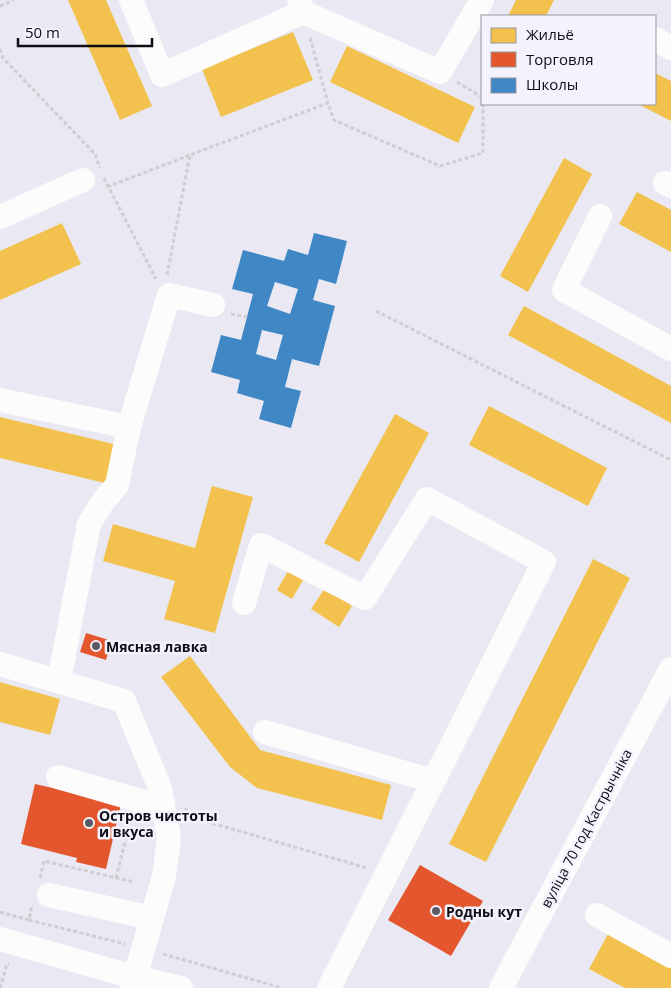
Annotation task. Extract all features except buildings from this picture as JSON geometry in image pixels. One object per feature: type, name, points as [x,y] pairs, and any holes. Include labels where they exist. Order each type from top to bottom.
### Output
[{"type":"street","points":[[131,0],[162,75],[301,6],[440,72],[482,0]]},
{"type":"street","points":[[656,40],[671,48]]},
{"type":"street","points":[[0,217],[83,180]]},
{"type":"street","points":[[600,216],[564,290],[671,349]]},
{"type":"street","points":[[59,681],[89,524],[102,503],[117,485],[129,427],[166,297],[169,295],[220,309]]},
{"type":"street","points":[[0,400],[129,427]]},
{"type":"street","points":[[244,603],[262,544],[365,598],[427,499],[544,562],[329,988]]},
{"type":"street","points":[[0,664],[124,701],[161,795],[169,838],[164,876],[133,983]]},
{"type":"street","name":"вуліца 70 год Кастрычніка","points":[[501,988],[671,669]]},
{"type":"street","points":[[265,732],[433,782]]},
{"type":"street","points":[[58,777],[148,803],[161,795]]},
{"type":"street","points":[[49,895],[152,918]]},
{"type":"street","points":[[597,915],[671,956]]},
{"type":"street","points":[[0,939],[133,983],[180,988]]},
{"type":"path","points":[[0,6],[14,0]]},
{"type":"path","points":[[301,6],[334,120],[440,166],[483,153],[483,105]]},
{"type":"path","points":[[0,49],[3,58],[95,154],[107,187],[166,297]]},
{"type":"path","points":[[440,72],[481,96]]},
{"type":"path","points":[[107,187],[328,103]]},
{"type":"path","points":[[166,297],[190,155]]},
{"type":"path","points":[[220,309],[247,317]]},
{"type":"path","points":[[376,310],[671,460]]},
{"type":"path","points":[[161,795],[170,791],[194,818],[386,874]]},
{"type":"path","points":[[116,878],[135,800]]},
{"type":"path","points":[[0,988],[7,964],[17,966]]},
{"type":"place","name":"Мясная лавка","points":[[96,646]]},
{"type":"place","name":"Остров чистоты и вкуса","points":[[89,823]]},
{"type":"place","name":"Родны кут","points":[[436,911]]}]
